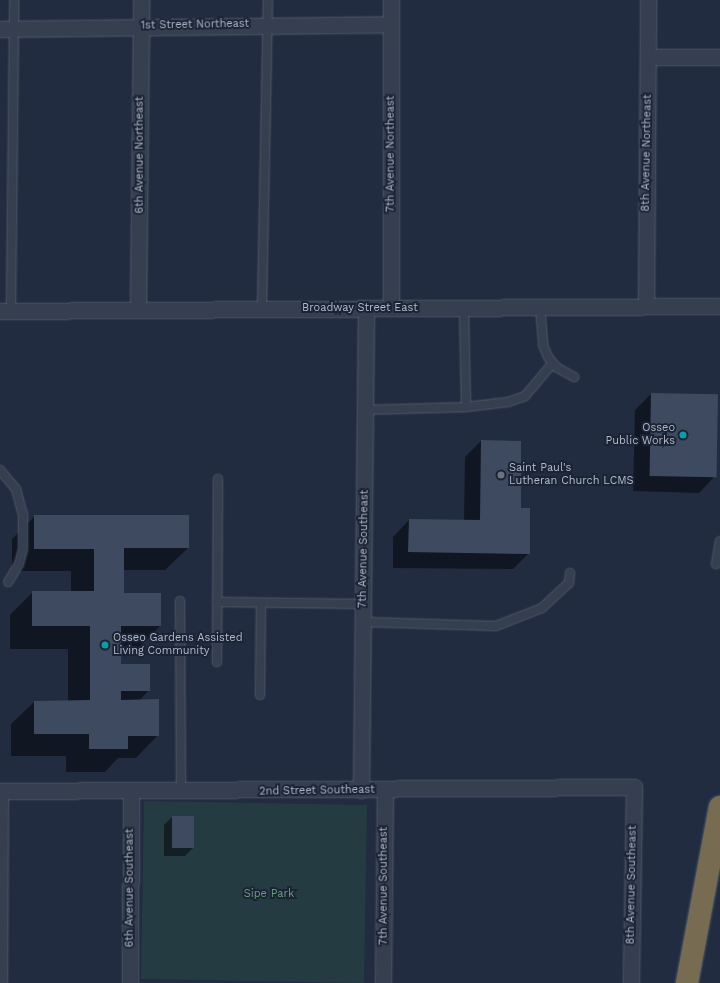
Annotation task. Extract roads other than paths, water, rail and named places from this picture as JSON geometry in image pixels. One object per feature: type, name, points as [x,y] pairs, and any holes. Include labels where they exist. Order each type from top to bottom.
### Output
[{"type":"highway","points":[[687,983],[720,807]]},
{"type":"street","name":"6th Avenue Northeast","points":[[138,310],[141,0]]},
{"type":"street","name":"7th Avenue Northeast","points":[[391,0],[391,308]]},
{"type":"street","name":"8th Avenue Northeast","points":[[646,306],[648,0]]},
{"type":"street","name":"1st Street Northeast","points":[[7,28],[268,24],[391,24]]},
{"type":"street","points":[[648,57],[720,57]]},
{"type":"street","name":"Broadway Street East","points":[[5,311],[720,306]]},
{"type":"street","name":"7th Avenue Southeast","points":[[361,790],[366,308]]},
{"type":"street","name":"2nd Street Southeast","points":[[2,792],[131,793],[634,787]]},
{"type":"street","name":"8th Avenue Southeast","points":[[631,983],[634,787]]},
{"type":"street","name":"7th Avenue Southeast","points":[[383,983],[384,790]]},
{"type":"street","name":"6th Avenue Southeast","points":[[130,983],[131,793]]},
{"type":"lane","points":[[5,311],[7,28],[14,0]]},
{"type":"lane","points":[[262,309],[268,0]]},
{"type":"lane","points":[[540,307],[543,345],[553,363],[574,377]]},
{"type":"lane","points":[[464,308],[466,407]]},
{"type":"lane","points":[[365,410],[466,407],[508,402],[525,396],[553,363]]},
{"type":"lane","points":[[0,470],[16,489],[23,515],[23,549],[19,564],[8,582]]},
{"type":"lane","points":[[217,662],[218,479]]},
{"type":"lane","points":[[716,564],[720,540]]},
{"type":"lane","points":[[363,622],[496,626],[542,608],[569,584],[570,573]]},
{"type":"lane","points":[[180,601],[181,792]]},
{"type":"lane","points":[[217,602],[363,604]]},
{"type":"lane","points":[[260,695],[261,602]]},
{"type":"lane","points":[[2,792],[3,983]]},
{"type":"place","name":"Osseo Public Works","points":[[683,435]]},
{"type":"place","name":"Saint Paul's Lutheran Church LCMS","points":[[501,475]]},
{"type":"place","name":"Osseo Gardens Assisted Living Community","points":[[105,645]]},
{"type":"park label","name":"Sipe Park","points":[[269,894]]}]
